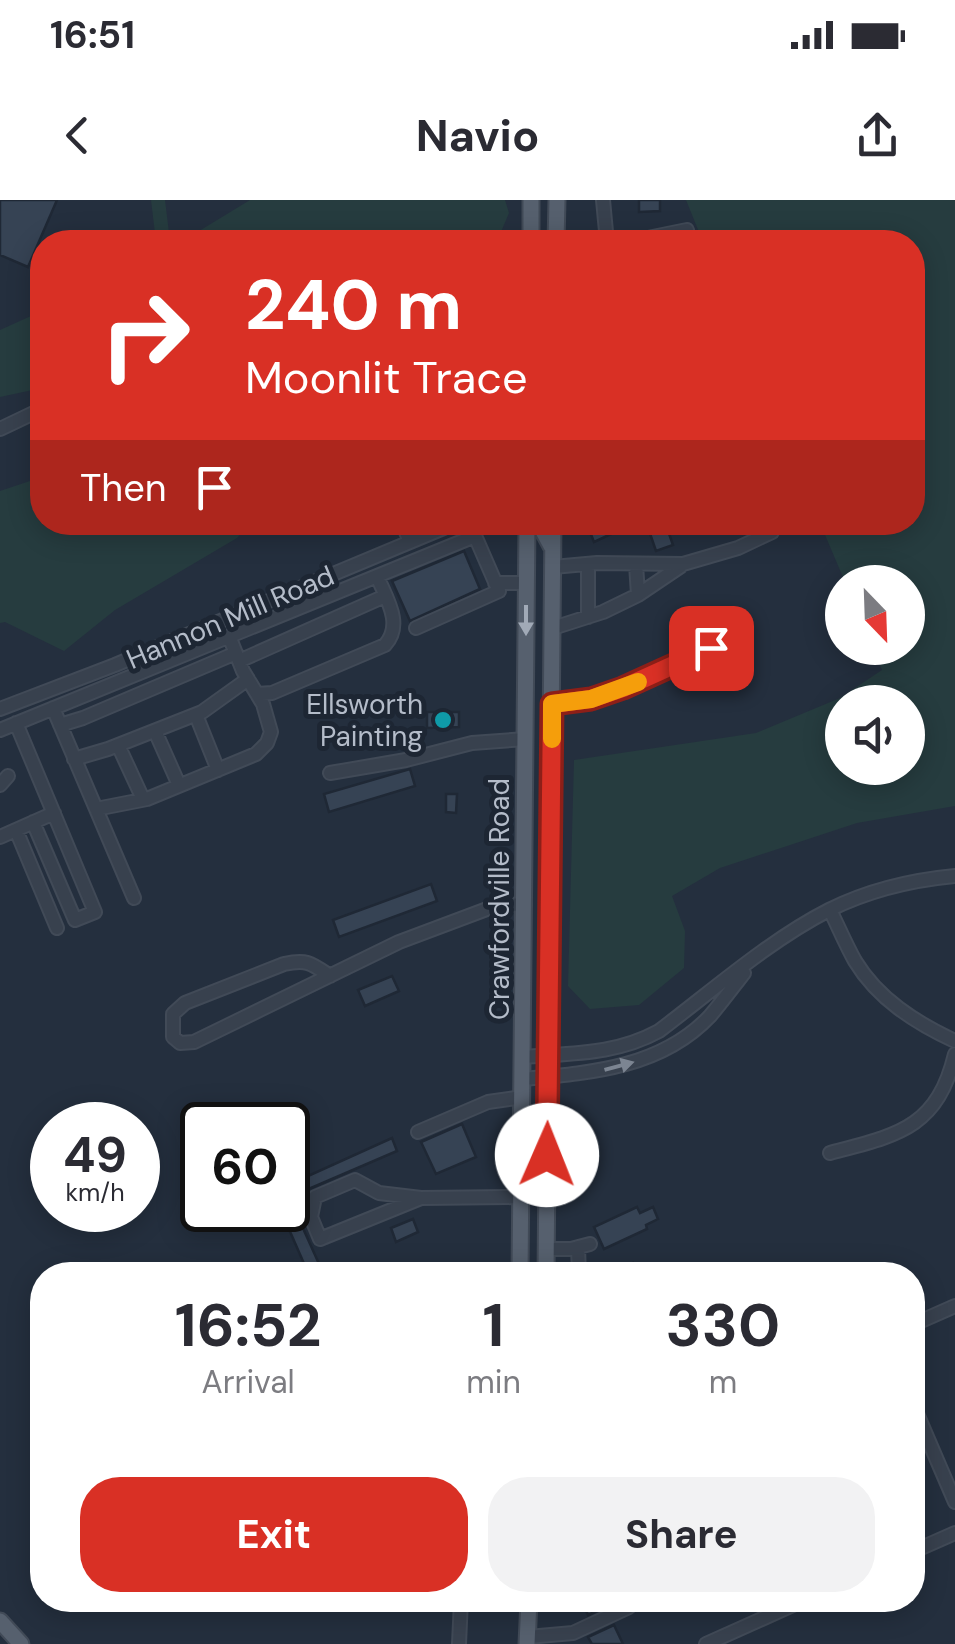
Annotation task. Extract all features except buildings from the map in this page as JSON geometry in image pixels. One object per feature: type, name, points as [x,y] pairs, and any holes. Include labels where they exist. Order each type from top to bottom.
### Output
[{"type":"main road","points":[[531,200],[531,230]]},
{"type":"main road","points":[[556,200],[556,230]]},
{"type":"main road","name":"Crawfordville Road","points":[[520,1262],[527,535]]},
{"type":"main road","points":[[545,535],[553,550]]},
{"type":"main road","name":"Crawfordville Road","points":[[546,1262],[553,535]]},
{"type":"main road","points":[[526,780],[532,803],[551,835]]},
{"type":"main road","points":[[525,871],[541,897],[550,928]]},
{"type":"main road","points":[[528,1612],[528,1640]]},
{"type":"main road","points":[[0,1622],[22,1644]]},
{"type":"street","points":[[604,200],[606,230]]},
{"type":"street","points":[[0,429],[30,415]]},
{"type":"street","points":[[407,535],[410,542]]},
{"type":"street","name":"Hannon Mill Road","points":[[6,706],[115,665],[422,535]]},
{"type":"street","points":[[0,730],[377,576],[460,535]]},
{"type":"street","points":[[416,628],[499,591],[475,535]]},
{"type":"street","points":[[553,567],[683,564],[738,548],[766,535]]},
{"type":"street","points":[[588,564],[588,616]]},
{"type":"street","points":[[636,564],[638,595]]},
{"type":"street","points":[[552,628],[638,595],[683,564]]},
{"type":"street","points":[[257,694],[272,693],[385,645],[395,628],[377,576]]},
{"type":"street","points":[[495,582],[526,583]]},
{"type":"street","points":[[60,725],[385,596]]},
{"type":"street","points":[[96,809],[143,800],[180,786],[256,754],[267,743],[271,732],[263,704],[229,636]]},
{"type":"street","points":[[552,704],[591,699],[623,688],[711,648]]},
{"type":"street","points":[[74,759],[196,714],[248,679]]},
{"type":"street","points":[[6,706],[18,723],[95,912],[75,920],[34,822]]},
{"type":"street","points":[[53,708],[134,898]]},
{"type":"street","points":[[196,714],[218,770]]},
{"type":"street","points":[[155,730],[180,786]]},
{"type":"street","points":[[330,773],[406,760],[472,742],[526,739]]},
{"type":"street","points":[[118,745],[143,800]]},
{"type":"street","points":[[0,837],[54,813]]},
{"type":"street","points":[[16,830],[57,928]]},
{"type":"street","points":[[523,1057],[613,1049],[642,1040],[830,910],[877,892],[930,878],[955,876]]},
{"type":"street","points":[[330,976],[311,963],[299,961],[185,1002],[173,1014],[174,1037],[180,1043],[194,1042],[330,976],[399,942],[495,906],[525,904]]},
{"type":"street","points":[[830,910],[855,961],[870,981],[892,1003],[955,1041]]},
{"type":"street","points":[[523,1079],[590,1073],[632,1064],[668,1047],[708,1018],[756,958]]},
{"type":"street","points":[[659,1030],[668,1047]]},
{"type":"street","points":[[830,1153],[890,1136],[925,1116],[948,1082],[955,1054]]},
{"type":"street","points":[[418,1132],[488,1102],[522,1098]]},
{"type":"street","points":[[421,1198],[320,1239],[311,1217],[315,1197],[355,1180],[379,1193],[421,1198],[521,1197]]},
{"type":"street","points":[[546,1250],[584,1245],[581,1262]]},
{"type":"street","points":[[925,1319],[955,1306]]},
{"type":"street","points":[[925,1432],[955,1502]]},
{"type":"street","points":[[925,1546],[955,1532]]},
{"type":"street","points":[[459,1644],[460,1612]]},
{"type":"street","points":[[528,1640],[575,1638],[620,1612]]},
{"type":"street","points":[[706,1644],[777,1612]]},
{"type":"green space","points":[[151,200],[165,200],[169,230],[155,230]]},
{"type":"green space","points":[[250,200],[505,200],[509,213],[502,230],[201,230]]},
{"type":"green space","points":[[686,200],[955,200],[955,806],[857,823],[720,868],[672,896],[685,931],[684,968],[639,1005],[590,1009],[568,986],[574,760],[756,733],[825,704],[825,785],[925,785],[925,685],[860,685],[882,670],[880,665],[925,665],[925,565],[838,565],[825,535],[925,535],[925,230],[698,230]]},
{"type":"green space","points":[[30,316],[30,391],[0,397],[0,330]]},
{"type":"green space","points":[[30,481],[30,535],[240,535],[115,610],[64,651],[0,623],[0,491]]},
{"type":"slow traffic","points":[[552,739],[552,704],[591,699],[638,682]]},
{"type":"place","name":"Ellsworth Painting","points":[[443,720]]},
{"type":"route","points":[[547,1155],[552,704],[591,699],[623,688],[711,648]]}]
